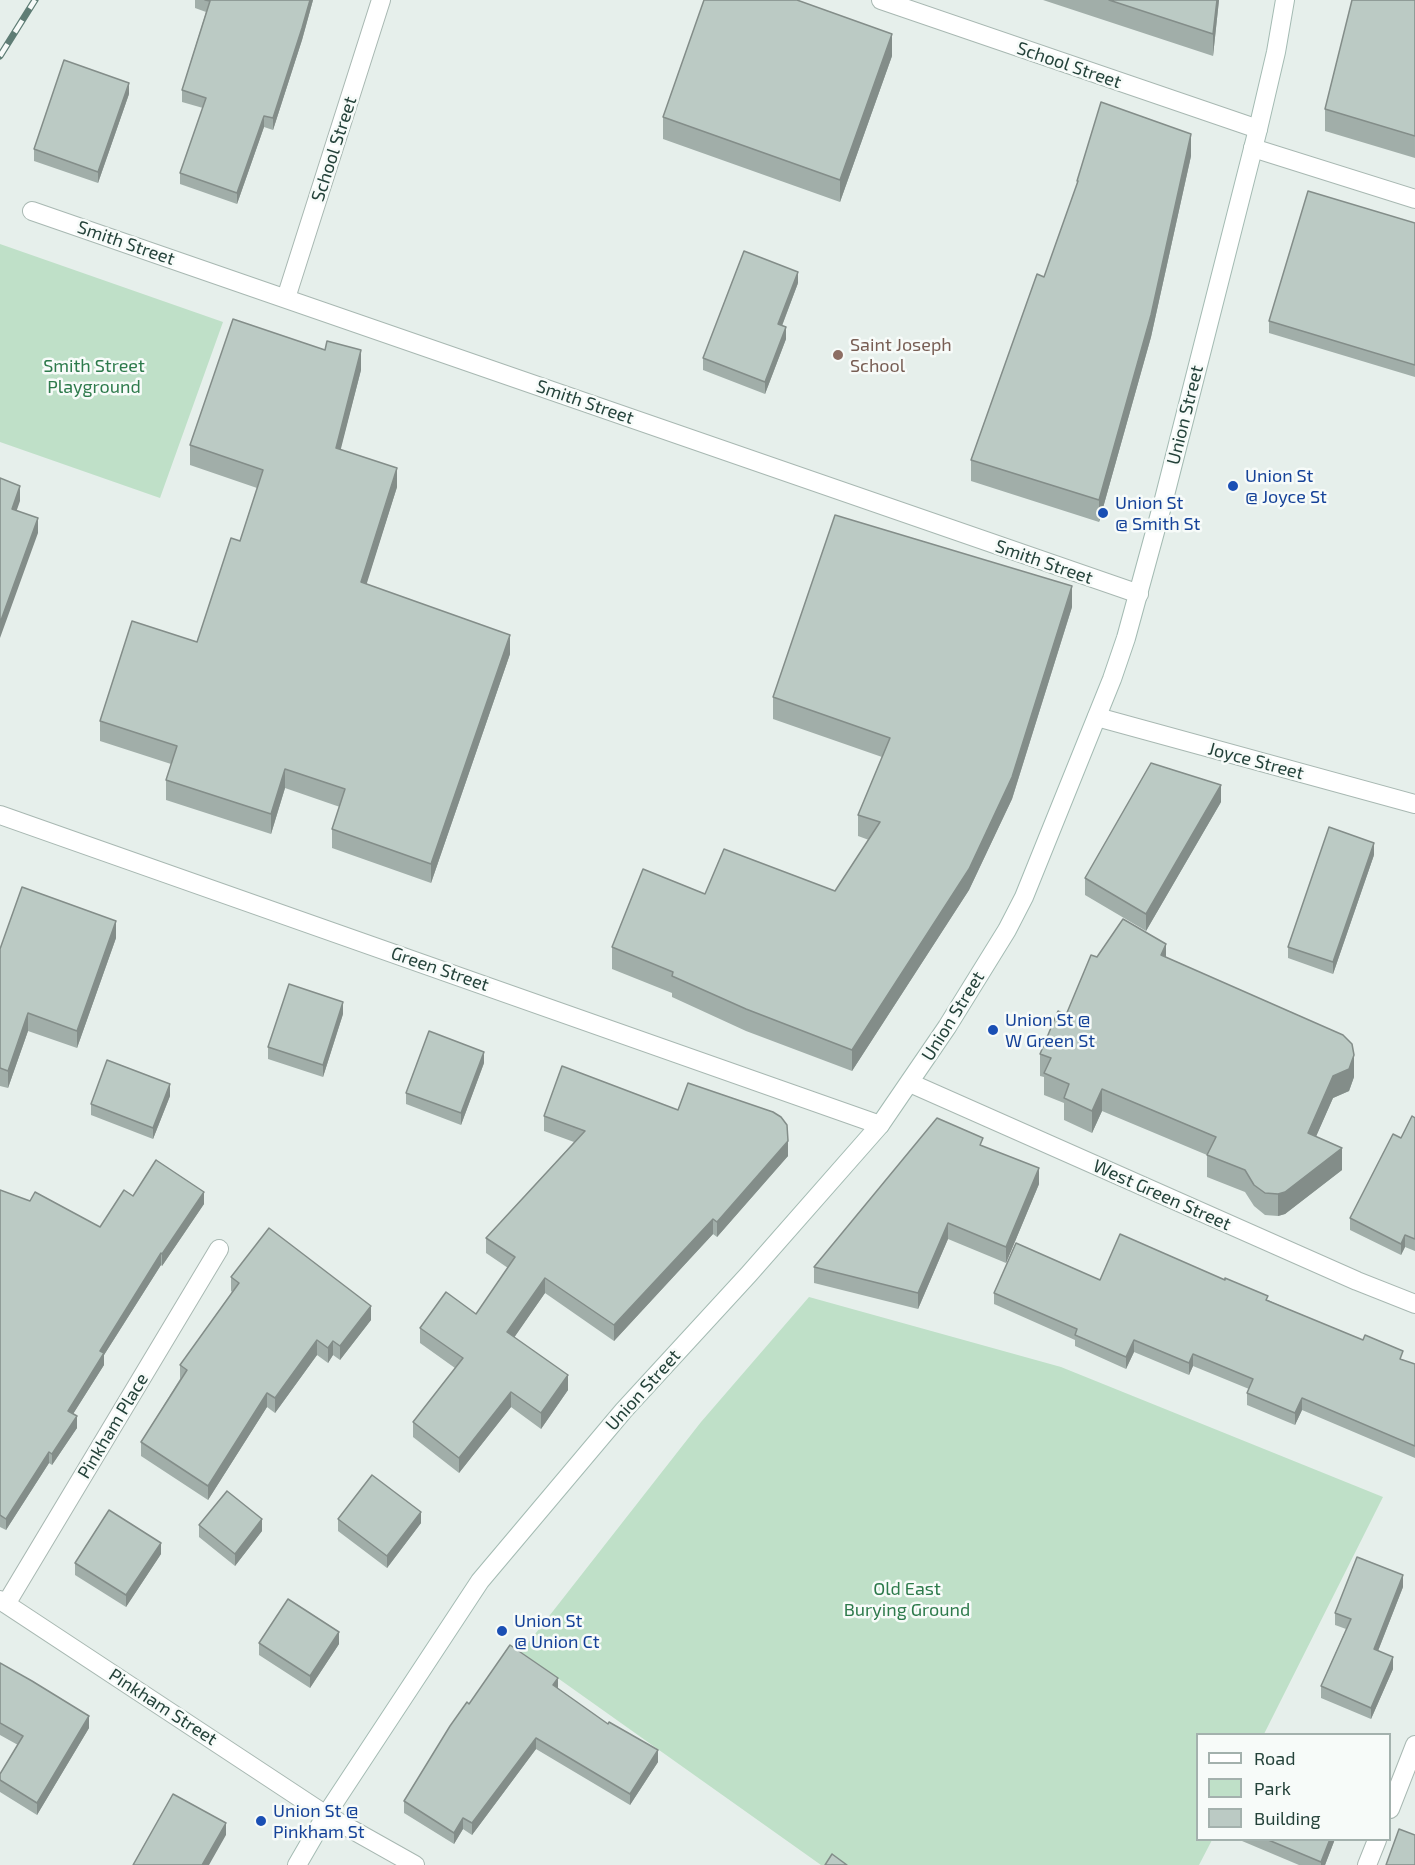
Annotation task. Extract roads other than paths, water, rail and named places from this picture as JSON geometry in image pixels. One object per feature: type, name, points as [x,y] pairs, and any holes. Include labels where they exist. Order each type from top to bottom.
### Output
[{"type":"street","name":"School Street","points":[[286,298],[381,0]]},
{"type":"street","name":"School Street","points":[[881,0],[1258,129]]},
{"type":"street","name":"Union Street","points":[[297,1865],[326,1815],[480,1581],[624,1410],[749,1274],[880,1125],[967,996],[1007,930],[1024,897],[1112,679],[1139,594],[1258,129],[1276,52],[1285,0]]},
{"type":"street","points":[[1253,148],[1415,199]]},
{"type":"street","name":"Smith Street","points":[[32,211],[1139,594]]},
{"type":"street","name":"Joyce Street","points":[[1097,717],[1415,804]]},
{"type":"street","name":"Green Street","points":[[0,815],[880,1125]]},
{"type":"street","name":"West Green Street","points":[[910,1083],[1357,1281],[1415,1304]]},
{"type":"street","name":"Pinkham Place","points":[[3,1602],[219,1249]]},
{"type":"street","name":"Pinkham Street","points":[[3,1602],[326,1815],[415,1865]]},
{"type":"street","points":[[1391,1804],[1415,1745]]},
{"type":"street","points":[[1367,1865],[1376,1841]]},
{"type":"railway","points":[[0,56],[35,0]]},
{"type":"place","name":"Saint Joseph School","points":[[838,355]]},
{"type":"place","name":"Union St @ Joyce St","points":[[1233,486]]},
{"type":"place","name":"Union St @ Smith St","points":[[1103,513]]},
{"type":"place","name":"Union St @ W Green St","points":[[993,1030]]},
{"type":"place","name":"Union St @ Union Ct","points":[[502,1631]]},
{"type":"place","name":"Union St @ Pinkham St","points":[[261,1821]]},
{"type":"park label","name":"Smith Street Playground","points":[[94,376]]},
{"type":"park label","name":"Old East Burying Ground","points":[[907,1599]]}]
